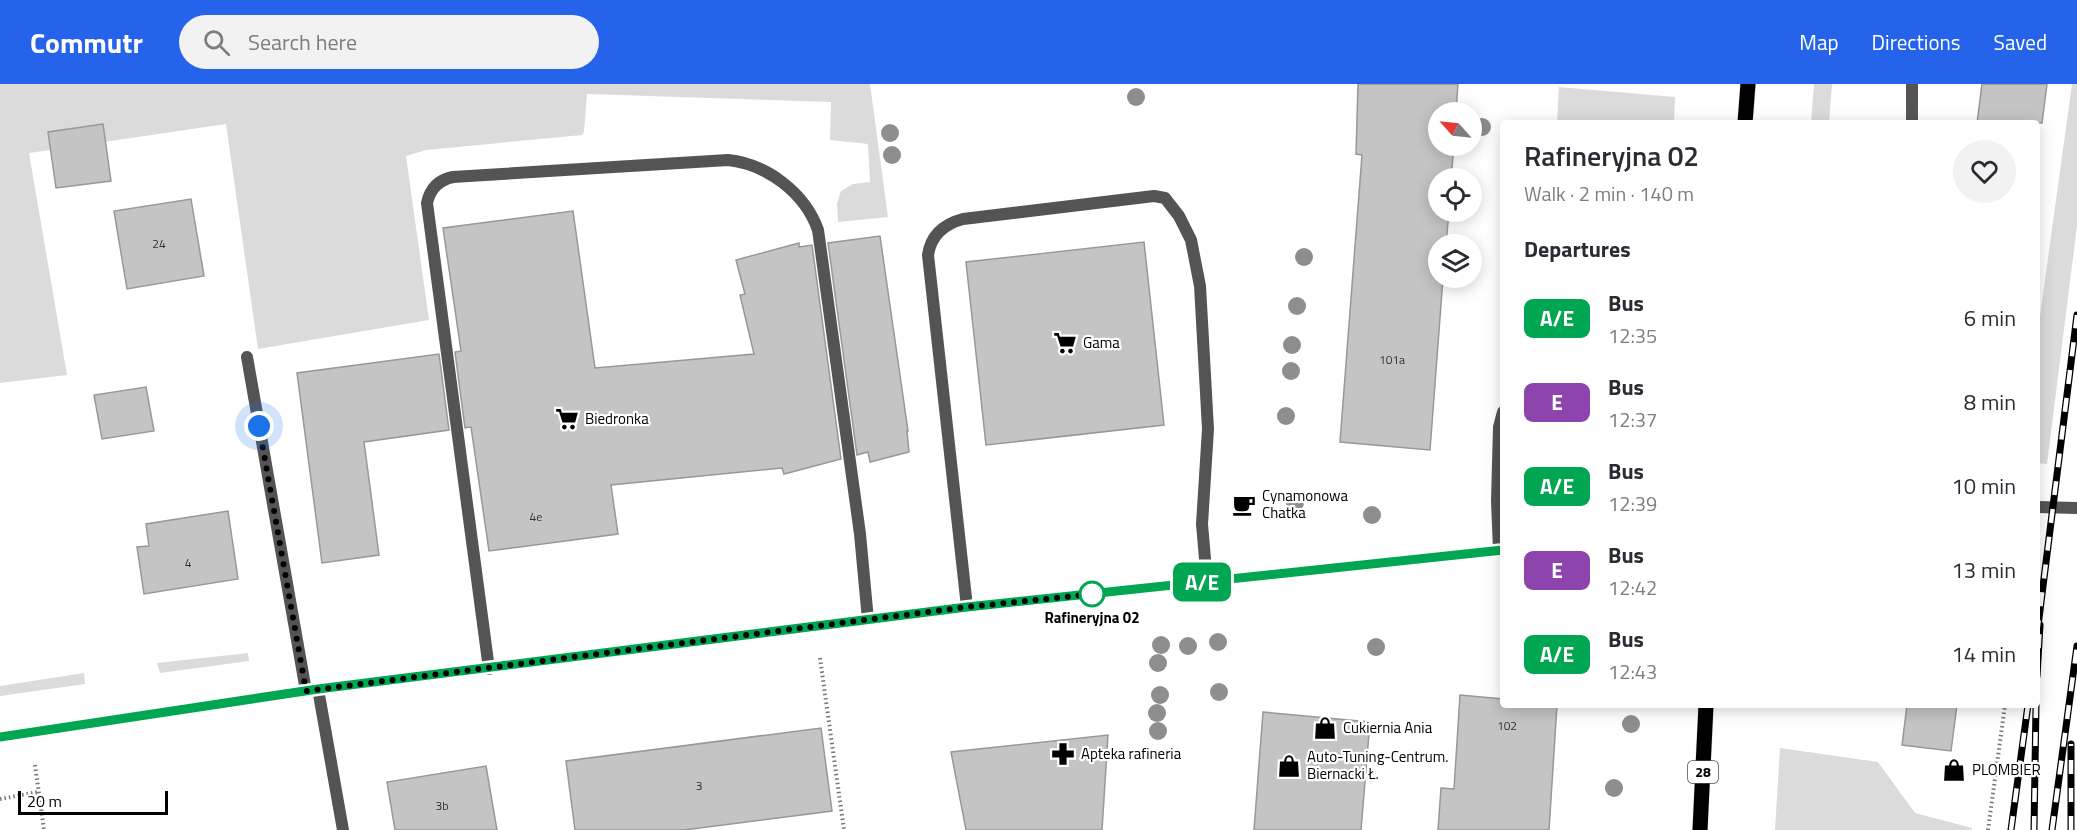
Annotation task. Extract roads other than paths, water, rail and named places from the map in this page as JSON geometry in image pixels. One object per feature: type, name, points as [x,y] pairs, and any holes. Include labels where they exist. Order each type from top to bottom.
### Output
[{"type":"main road","points":[[1745,120],[1748,84]]},
{"type":"main road","name":"28","points":[[1700,830],[1706,708]]},
{"type":"street","points":[[1912,84],[1912,120]]},
{"type":"street","points":[[489,669],[427,203],[431,190],[446,178],[453,177],[741,161],[774,176],[812,213],[818,230],[860,534],[868,620]]},
{"type":"street","points":[[967,607],[928,255],[931,241],[943,228],[963,219],[1154,196],[1165,198],[1179,216],[1191,240],[1198,276],[1208,429],[1202,524],[1207,582]]},
{"type":"street","points":[[247,357],[312,690],[343,830]]},
{"type":"street","points":[[1500,423],[1497,501],[1500,538]]},
{"type":"street","points":[[2040,507],[2077,508]]},
{"type":"street","points":[[0,737],[312,690],[967,607],[1500,550]]},
{"type":"railway","points":[[2040,610],[2077,315]]},
{"type":"railway","points":[[2052,830],[2077,646]]},
{"type":"railway","points":[[2011,830],[2028,708]]},
{"type":"railway","points":[[2034,830],[2036,708]]},
{"type":"railway","points":[[2071,744],[2071,830]]},
{"type":"place","name":"Gama","points":[[1065,343]]},
{"type":"place","name":"Biedronka","points":[[567,419]]},
{"type":"place","name":"Cynamonowa Chatka","points":[[1244,505]]},
{"type":"place","name":"Rafineryjna 02","points":[[1092,594]]},
{"type":"place","name":"Cukiernia Ania","points":[[1325,728]]},
{"type":"place","name":"Apteka rafineria","points":[[1063,754]]},
{"type":"place","name":"Auto-Tuning-Centrum. Biernacki Ł.","points":[[1289,766]]},
{"type":"place","name":"PLOMBIER","points":[[1954,770]]}]
